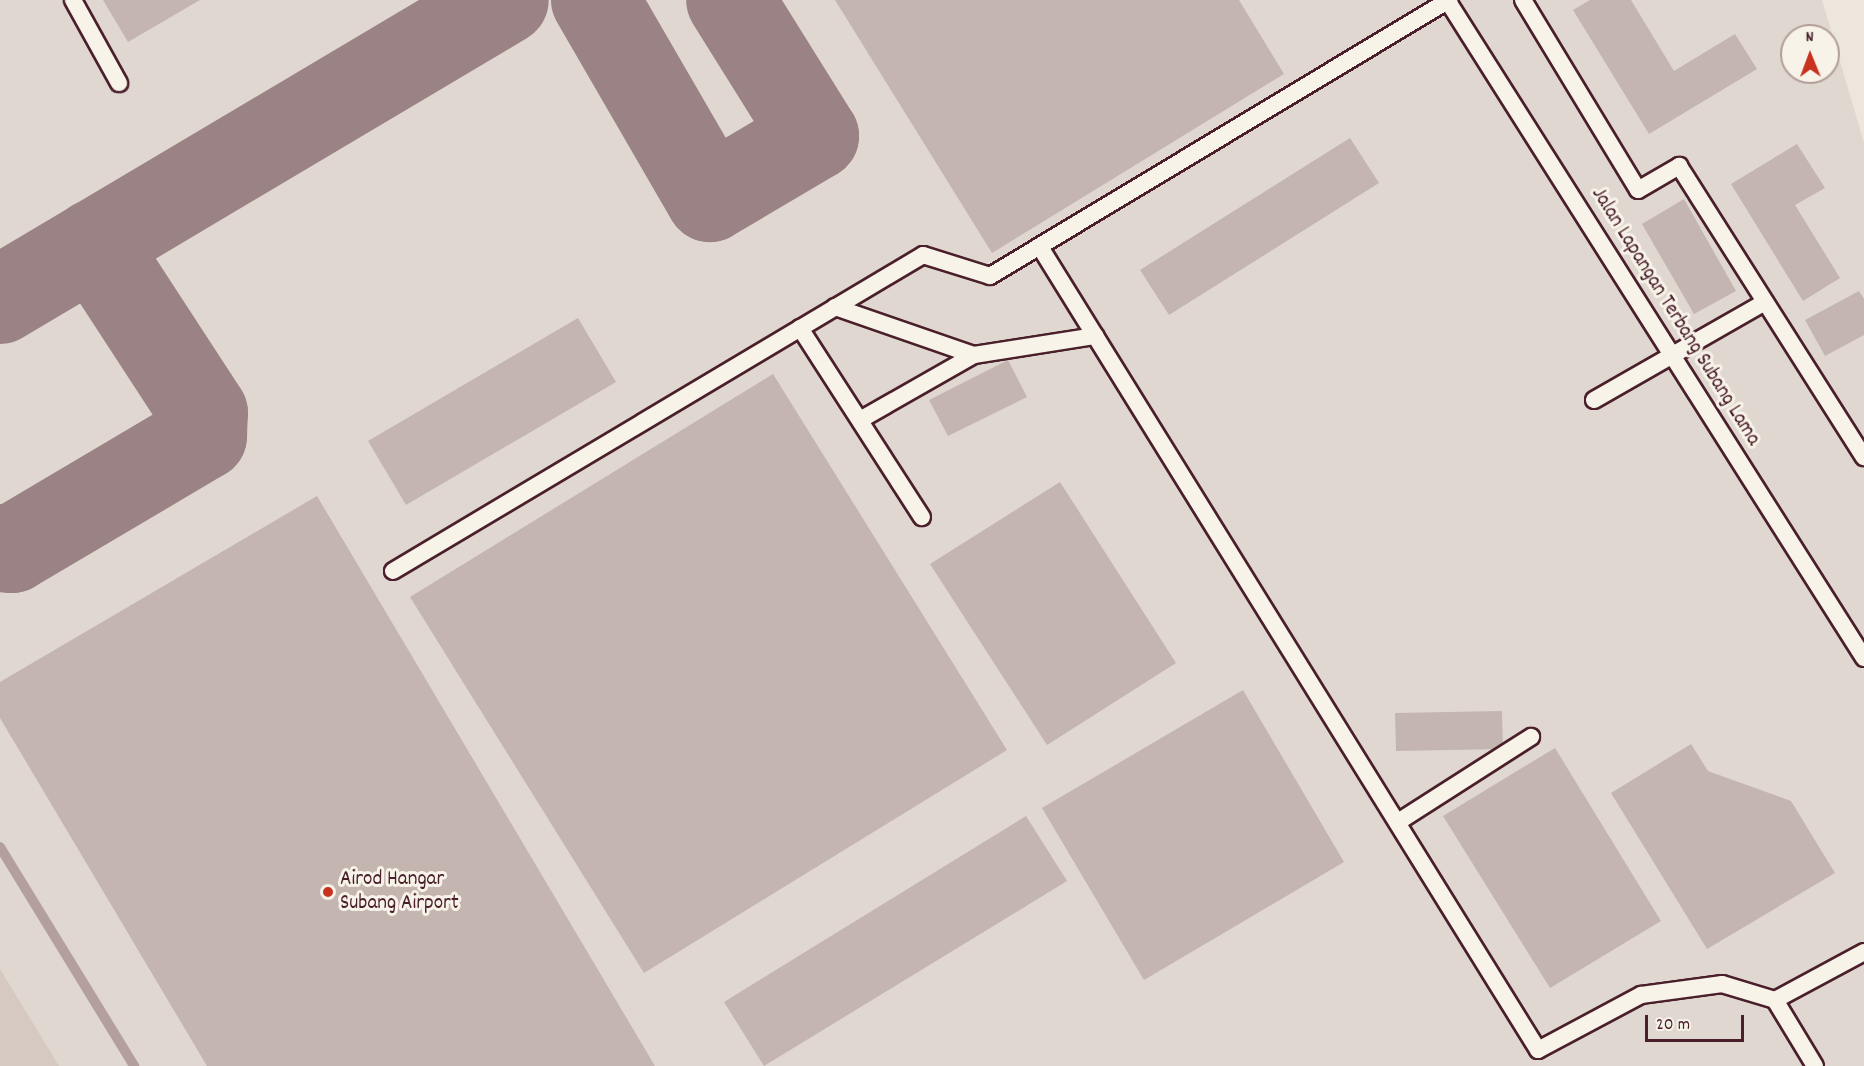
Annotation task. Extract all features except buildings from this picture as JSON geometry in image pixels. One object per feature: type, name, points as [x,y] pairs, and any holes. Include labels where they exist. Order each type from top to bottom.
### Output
[{"type":"lane","points":[[73,0],[119,82]]},
{"type":"lane","points":[[393,571],[922,255],[990,276],[1448,0]]},
{"type":"lane","name":"Jalan Lapangan Terbang Subang Lama","points":[[1448,0],[1864,658]]},
{"type":"lane","points":[[1523,0],[1638,190],[1679,166],[1864,457]]},
{"type":"lane","points":[[1040,247],[1538,1050],[1641,995],[1722,984],[1775,1000],[1815,1066]]},
{"type":"lane","points":[[1594,400],[1765,302]]},
{"type":"lane","points":[[835,307],[974,355]]},
{"type":"lane","points":[[800,328],[922,517]]},
{"type":"lane","points":[[860,420],[974,355],[1096,336]]},
{"type":"lane","points":[[1398,822],[1531,737]]},
{"type":"lane","points":[[1775,1000],[1864,952]]},
{"type":"shaded area","points":[[0,0],[1822,0],[1829,24],[1780,24],[1780,84],[1840,84],[1840,61],[1864,143],[1864,1066],[0,1066]]},
{"type":"shaded area","points":[[0,969],[59,1066],[0,1066]]},
{"type":"waterway","points":[[0,847],[134,1066]]},
{"type":"taxiway","points":[[0,300],[505,0]]},
{"type":"taxiway","points":[[595,0],[710,198],[815,136],[730,0]]},
{"type":"taxiway","points":[[0,548],[12,549],[203,436],[204,413],[94,244]]},
{"type":"place","name":"Airod Hangar Subang Airport","points":[[328,892]]}]
